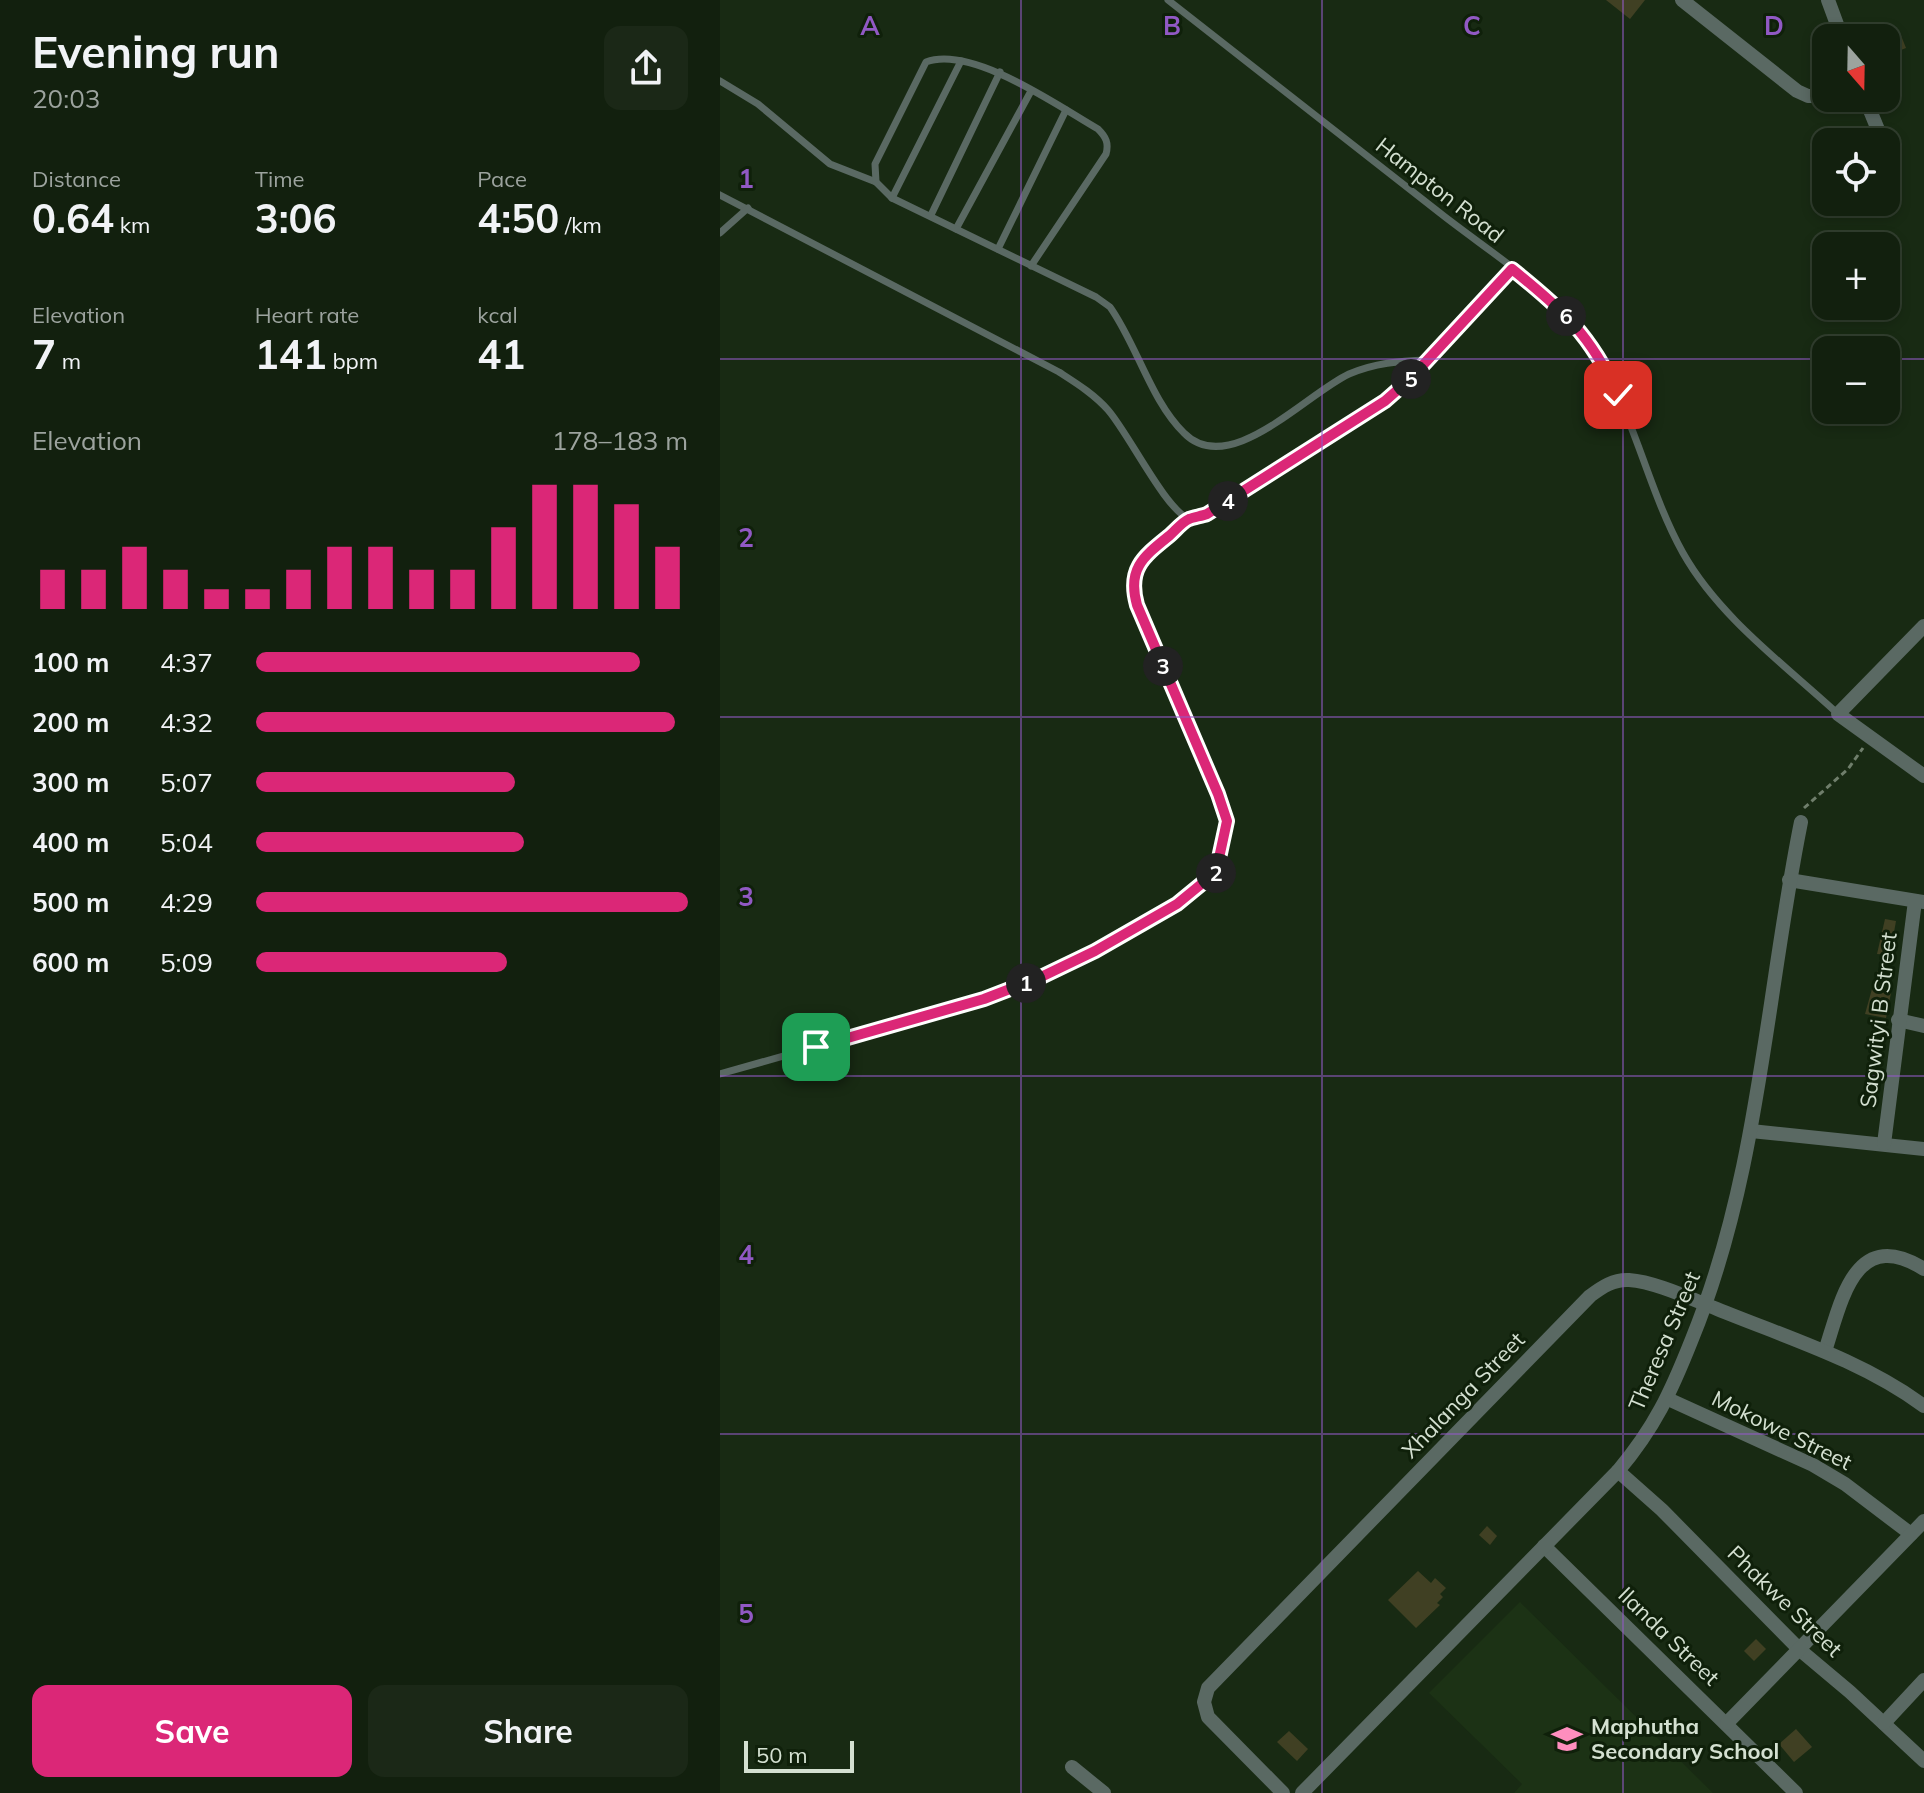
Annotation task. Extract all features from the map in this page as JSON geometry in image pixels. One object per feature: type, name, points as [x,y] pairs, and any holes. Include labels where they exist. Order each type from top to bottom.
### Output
[{"type":"street","points":[[1682,0],[1797,91],[1812,96]]},
{"type":"street","points":[[1828,0],[1837,24]]},
{"type":"street","points":[[1924,626],[1838,714],[1924,776]]},
{"type":"street","name":"Theresa Street","points":[[1302,1793],[1618,1471],[1640,1444],[1668,1399],[1706,1305],[1738,1199],[1801,822]]},
{"type":"street","points":[[1789,880],[1920,902]]},
{"type":"street","name":"Sagwityi B Street","points":[[1884,1144],[1898,1020],[1920,902]]},
{"type":"street","points":[[1898,1020],[1924,1026]]},
{"type":"street","points":[[1751,1131],[1924,1149]]},
{"type":"street","points":[[1825,1351],[1847,1287],[1861,1265],[1885,1257],[1901,1259],[1924,1269]]},
{"type":"street","name":"Xhalanga Street","points":[[1283,1793],[1208,1717],[1204,1695],[1215,1680],[1602,1287],[1628,1280],[1706,1305],[1825,1351],[1924,1406]]},
{"type":"street","name":"Mokowe Street","points":[[1668,1399],[1813,1465],[1845,1484],[1911,1534]]},
{"type":"street","name":"Phakwe Street","points":[[1618,1471],[1662,1510],[1800,1650],[1924,1761]]},
{"type":"street","points":[[1727,1723],[1924,1521]]},
{"type":"street","name":"Ilanda Street","points":[[1544,1546],[1796,1793]]},
{"type":"street","points":[[1884,1723],[1924,1680]]},
{"type":"street","points":[[1072,1767],[1104,1793]]},
{"type":"lane","name":"Hampton Road","points":[[1168,0],[1512,269],[1577,327],[1602,361],[1665,518],[1704,584],[1733,617],[1838,714]]},
{"type":"lane","points":[[876,182],[875,164],[926,62],[934,59],[961,61],[1000,72],[1098,129],[1105,136],[1108,146],[1106,154],[1031,266]]},
{"type":"lane","points":[[892,198],[961,61]]},
{"type":"lane","points":[[931,215],[1000,72]]},
{"type":"lane","points":[[720,81],[758,104],[830,164],[876,182],[892,198],[1096,297],[1110,307],[1169,416],[1186,436],[1201,445],[1217,448],[1250,438],[1330,385],[1370,366],[1393,361],[1428,360]]},
{"type":"lane","points":[[956,229],[1031,91]]},
{"type":"lane","points":[[998,249],[1066,110]]},
{"type":"lane","points":[[720,195],[1059,372],[1087,390],[1108,409],[1173,506],[1189,519]]},
{"type":"lane","points":[[720,233],[748,208]]},
{"type":"lane","points":[[720,1074],[984,999],[1041,977],[1095,951],[1177,904],[1216,872],[1227,821],[1137,605],[1133,577],[1138,565],[1189,519],[1207,514],[1385,401],[1428,360],[1512,269]]},
{"type":"path","points":[[1801,822],[1807,804],[1848,769],[1868,738]]},
{"type":"shaded area","name":"Maphutha Secondary School","points":[[1520,1602],[1713,1793],[1514,1793],[1522,1784],[1429,1693]]},
{"type":"building","points":[[1606,0],[1645,0],[1630,19]]},
{"type":"building","points":[[1900,33],[1906,48],[1900,50]]},
{"type":"building","points":[[1885,919],[1896,921],[1890,955],[1877,954]]},
{"type":"building","points":[[1877,971],[1890,974],[1885,991],[1891,993],[1886,1018],[1865,1014]]},
{"type":"building","points":[[1487,1526],[1497,1536],[1490,1545],[1479,1535]]},
{"type":"building","points":[[1418,1571],[1431,1583],[1435,1578],[1446,1588],[1440,1594],[1443,1597],[1437,1603],[1440,1605],[1416,1628],[1388,1600]]},
{"type":"building","points":[[1756,1639],[1766,1649],[1754,1661],[1744,1651]]},
{"type":"building","points":[[1796,1729],[1812,1747],[1794,1762],[1779,1744]]},
{"type":"building","points":[[1289,1731],[1308,1749],[1297,1761],[1277,1742]]},
{"type":"place","name":"Maphutha Secondary School","points":[[1567,1739]]},
{"type":"route","points":[[816,1047],[984,999],[1041,977],[1095,951],[1177,904],[1216,872],[1227,821],[1133,591],[1133,577],[1138,565],[1189,519],[1207,514],[1385,401],[1410,379],[1512,269],[1577,327],[1602,361],[1618,395]]}]
